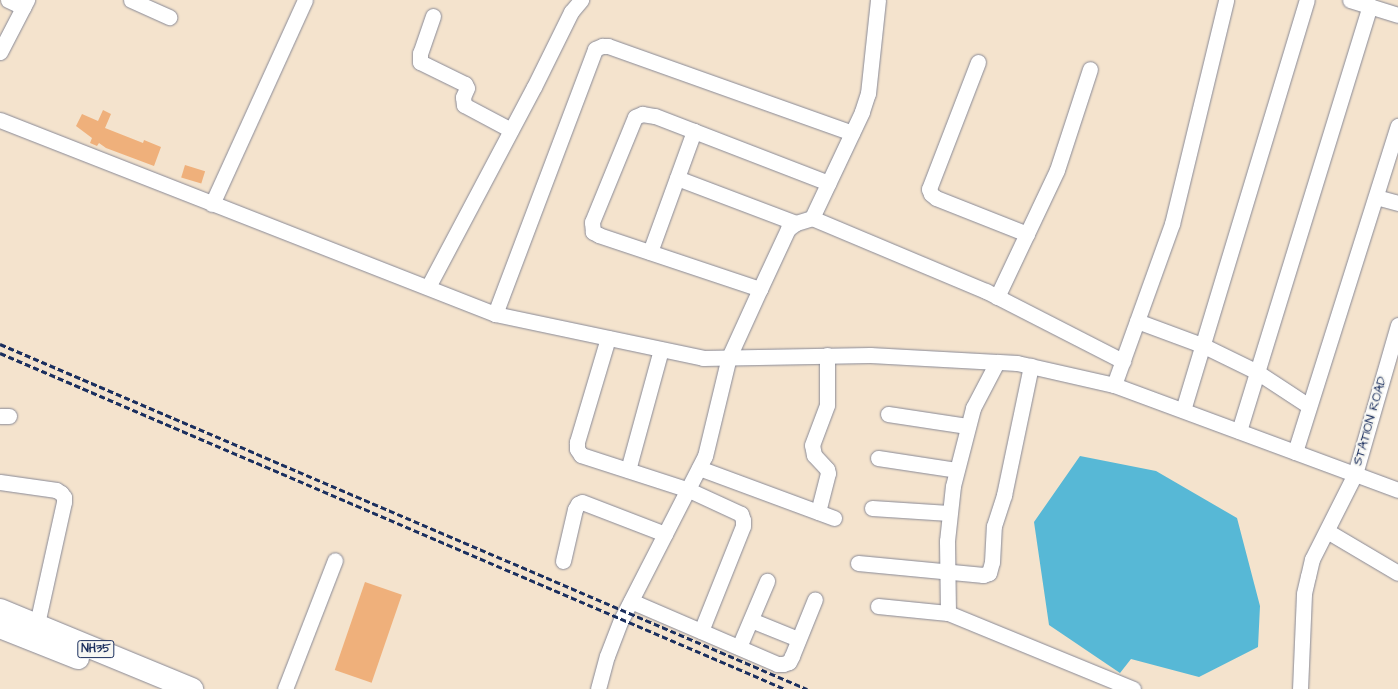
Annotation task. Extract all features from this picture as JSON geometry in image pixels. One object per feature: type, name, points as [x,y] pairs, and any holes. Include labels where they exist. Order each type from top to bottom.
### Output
[{"type":"highway","name":"NH35","points":[[0,610],[192,689]]},
{"type":"highway","name":"NH35","points":[[0,627],[153,689]]},
{"type":"street","points":[[0,52],[25,3],[8,0]]},
{"type":"street","points":[[131,0],[169,17]]},
{"type":"street","points":[[212,204],[305,0]]},
{"type":"street","points":[[428,287],[511,130],[571,12],[581,0]]},
{"type":"street","points":[[812,218],[852,133],[868,93],[878,0]]},
{"type":"street","points":[[1114,385],[1172,224],[1226,0]]},
{"type":"street","points":[[1183,410],[1307,0]]},
{"type":"street","points":[[1350,0],[1398,15]]},
{"type":"street","points":[[1239,431],[1370,6]]},
{"type":"street","points":[[433,16],[420,53],[420,62],[462,82],[467,88],[463,97],[464,105],[511,130]]},
{"type":"street","points":[[495,314],[595,49],[602,46],[608,46],[852,133]]},
{"type":"street","points":[[978,62],[929,189],[931,194],[936,198],[1027,234]]},
{"type":"street","points":[[997,297],[1057,170],[1090,69]]},
{"type":"street","points":[[760,289],[593,232],[592,222],[635,117],[642,114],[655,116],[828,183]]},
{"type":"street","points":[[0,120],[495,314],[703,358],[870,355],[1017,363],[1114,385],[1355,474],[1312,559],[1304,594],[1300,689]]},
{"type":"street","points":[[1295,452],[1398,126]]},
{"type":"street","points":[[650,252],[694,131]]},
{"type":"street","points":[[677,178],[796,223]]},
{"type":"street","points":[[1376,197],[1398,203]]},
{"type":"street","points":[[598,689],[607,656],[631,601],[689,490],[705,456],[729,357],[788,229],[796,223],[812,218],[997,297],[1123,361]]},
{"type":"street","points":[[1137,321],[1202,345],[1257,372],[1309,406]]},
{"type":"street","name":"STATION ROAD","points":[[1398,325],[1355,474],[1398,490]]},
{"type":"street","points":[[608,338],[577,442],[577,449],[581,455],[689,490],[741,514],[743,520],[743,526],[701,631]]},
{"type":"street","points":[[628,470],[661,349]]},
{"type":"street","points":[[818,512],[828,474],[827,469],[814,455],[812,445],[827,405],[827,355]]},
{"type":"street","points":[[948,613],[949,514],[956,470],[973,408],[997,362]]},
{"type":"street","points":[[858,563],[983,575],[989,573],[991,568],[994,526],[1004,495],[1031,366]]},
{"type":"street","points":[[888,414],[967,426]]},
{"type":"street","points":[[878,458],[956,470]]},
{"type":"street","points":[[699,468],[834,518]]},
{"type":"street","points":[[0,482],[56,490],[64,496],[64,502],[37,624]]},
{"type":"street","points":[[563,561],[575,509],[578,504],[582,502],[665,534]]},
{"type":"street","points":[[872,508],[949,514]]},
{"type":"street","points":[[1327,531],[1398,573]]},
{"type":"street","points":[[285,689],[335,560]]},
{"type":"street","points":[[739,647],[766,581]]},
{"type":"street","points":[[631,601],[777,664],[783,664],[789,662],[815,599]]},
{"type":"street","points":[[878,606],[948,613],[1133,689]]},
{"type":"street","points":[[751,620],[798,639]]},
{"type":"water","points":[[1080,456],[1156,471],[1237,518],[1260,606],[1258,647],[1199,677],[1131,659],[1120,673],[1049,625],[1034,522]]},
{"type":"building","points":[[103,110],[111,114],[105,128],[143,143],[144,140],[161,147],[154,166],[106,148],[99,143],[97,146],[90,143],[92,138],[76,126],[82,114],[98,121]]},
{"type":"building","points":[[185,165],[205,171],[201,184],[181,177]]},
{"type":"building","points":[[365,582],[402,595],[372,683],[335,670]]},
{"type":"railway","points":[[0,344],[807,689]]},
{"type":"railway","points":[[0,353],[785,689]]}]
